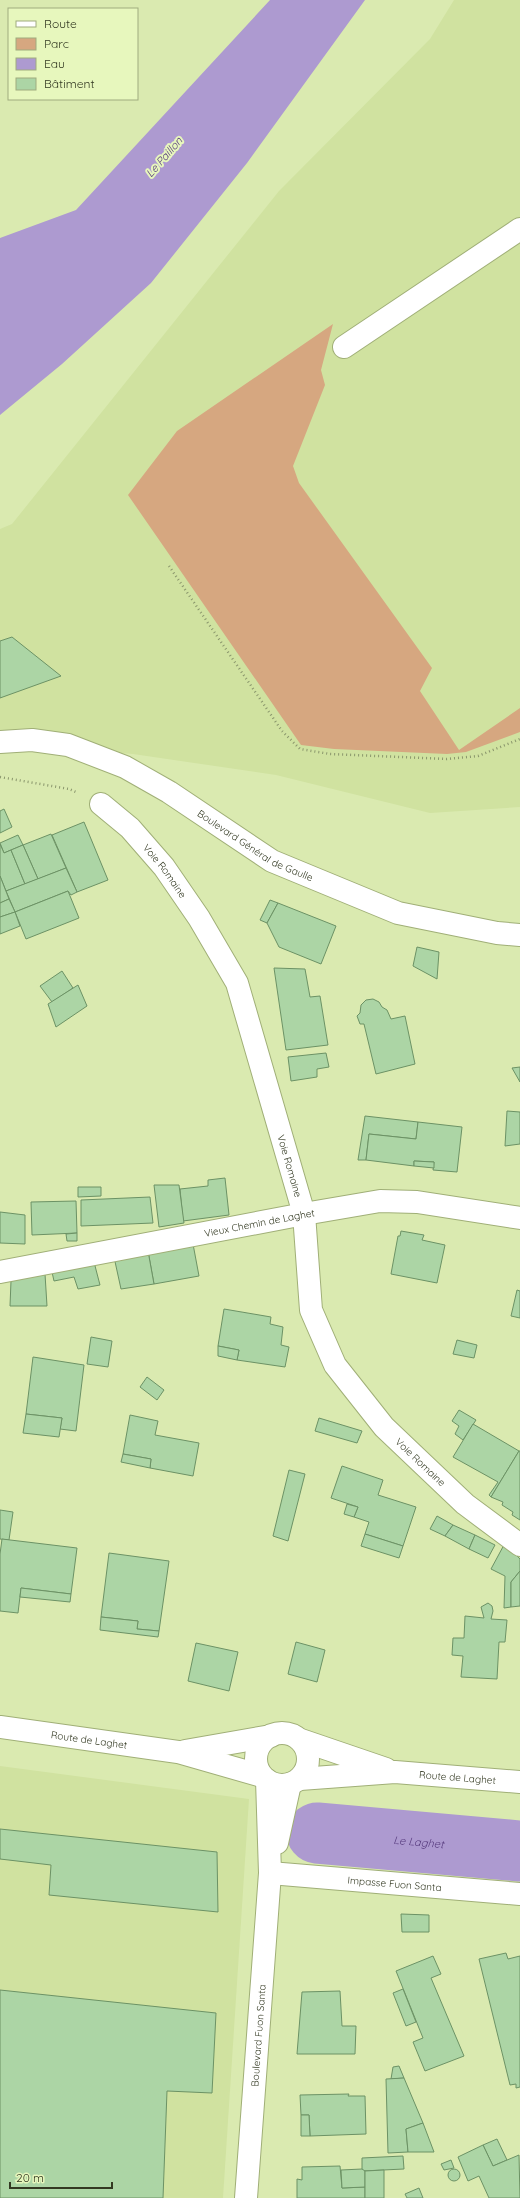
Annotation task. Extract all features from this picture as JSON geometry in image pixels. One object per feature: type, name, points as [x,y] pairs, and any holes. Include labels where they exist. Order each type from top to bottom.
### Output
[{"type":"street","points":[[344,347],[520,229]]},
{"type":"street","name":"Boulevard Général de Gaulle","points":[[0,742],[32,740],[68,745],[125,767],[169,792],[272,861],[398,913],[497,934],[520,935]]},
{"type":"street","name":"Voie Romaine","points":[[101,804],[130,828],[164,867],[199,918],[237,983],[304,1214],[311,1310],[335,1366],[384,1427],[465,1504],[520,1545]]},
{"type":"street","name":"Vieux Chemin de Laghet","points":[[0,1272],[380,1201],[417,1202],[520,1218]]},
{"type":"street","name":"Route de Laghet","points":[[0,1727],[178,1752],[265,1778]]},
{"type":"street","points":[[287,1734],[301,1740],[306,1748],[308,1760],[305,1773],[295,1782],[282,1785],[265,1778],[256,1762],[260,1746],[271,1736],[287,1734]]},
{"type":"street","name":"Route de Laghet","points":[[178,1752],[271,1736]]},
{"type":"street","name":"Route de Laghet","points":[[301,1740],[395,1772]]},
{"type":"street","name":"Route de Laghet","points":[[295,1782],[395,1772],[520,1782]]},
{"type":"street","name":"Boulevard Fuon Santa","points":[[246,2198],[270,1873],[265,1778]]},
{"type":"street","name":"Boulevard Fuon Santa","points":[[270,1873],[295,1782]]},
{"type":"street","name":"Impasse Fuon Santa","points":[[270,1873],[520,1894]]},
{"type":"path","points":[[169,566],[282,731],[300,749],[330,754],[447,759],[478,756],[520,739]]},
{"type":"path","points":[[0,777],[69,789],[82,794]]},
{"type":"shaded area","points":[[454,0],[520,0],[520,807],[430,813],[276,775],[133,754],[0,744],[0,529],[12,524],[279,191],[430,39]]},
{"type":"shaded area","points":[[0,1766],[249,1799],[223,2198],[0,2198]]},
{"type":"green space","points":[[333,324],[321,370],[325,385],[293,466],[299,483],[432,668],[420,691],[459,750],[520,708],[520,732],[466,752],[447,754],[334,749],[301,745],[128,495],[177,431]]},
{"type":"water","name":"Le Paillon","points":[[270,0],[365,0],[247,163],[151,283],[62,364],[0,415],[0,238],[76,210]]},
{"type":"building","points":[[12,637],[61,676],[0,698],[0,641]]},
{"type":"building","points":[[4,809],[12,827],[0,833],[0,811]]},
{"type":"building","points":[[84,822],[108,880],[77,892],[52,835]]},
{"type":"building","points":[[51,834],[66,868],[38,879],[23,845]]},
{"type":"building","points":[[18,835],[23,845],[4,853],[0,843]]},
{"type":"building","points":[[0,844],[4,853],[11,850],[25,884],[6,891],[0,876]]},
{"type":"building","points":[[23,845],[38,879],[25,884],[11,850]]},
{"type":"building","points":[[66,868],[77,892],[71,895],[68,891],[15,912],[6,891]]},
{"type":"building","points":[[0,876],[9,899],[0,903]]},
{"type":"building","points":[[68,891],[79,918],[26,939],[15,912]]},
{"type":"building","points":[[9,899],[15,912],[0,917],[0,903]]},
{"type":"building","points":[[270,900],[278,903],[267,923],[260,920]]},
{"type":"building","points":[[278,903],[336,926],[321,964],[279,947],[267,923]]},
{"type":"building","points":[[15,912],[20,926],[0,934],[0,917]]},
{"type":"building","points":[[417,947],[439,952],[437,979],[413,966]]},
{"type":"building","points":[[274,968],[305,969],[310,997],[320,996],[328,1045],[286,1050]]},
{"type":"building","points":[[62,971],[73,988],[52,1002],[40,986]]},
{"type":"building","points":[[78,985],[87,1006],[56,1027],[48,1004]]},
{"type":"building","points":[[373,999],[379,1002],[382,1007],[387,1010],[391,1019],[405,1016],[415,1064],[376,1074],[364,1024],[360,1024],[357,1016],[360,1013],[361,1005],[366,1000]]},
{"type":"building","points":[[326,1053],[329,1067],[317,1069],[317,1077],[291,1081],[288,1057]]},
{"type":"building","points":[[520,1067],[520,1082],[512,1068]]},
{"type":"building","points":[[507,1111],[520,1112],[520,1144],[505,1146]]},
{"type":"building","points":[[365,1116],[418,1122],[416,1139],[369,1134],[366,1160],[358,1160]]},
{"type":"building","points":[[418,1122],[462,1127],[457,1172],[433,1170],[434,1162],[414,1161],[414,1166],[366,1160],[369,1134],[416,1139]]},
{"type":"building","points":[[414,1161],[434,1162],[434,1168],[414,1166]]},
{"type":"building","points":[[225,1178],[229,1215],[183,1221],[180,1189],[208,1186],[208,1180]]},
{"type":"building","points":[[154,1185],[179,1185],[184,1223],[159,1227]]},
{"type":"building","points":[[78,1187],[101,1187],[101,1196],[78,1197]]},
{"type":"building","points":[[150,1197],[153,1223],[81,1226],[81,1200]]},
{"type":"building","points":[[76,1201],[77,1233],[32,1235],[31,1202]]},
{"type":"building","points":[[0,1212],[25,1215],[25,1244],[0,1243]]},
{"type":"building","points":[[401,1231],[424,1235],[422,1240],[445,1245],[437,1283],[391,1274],[398,1236],[400,1236]]},
{"type":"building","points":[[77,1233],[77,1241],[67,1241],[66,1234]]},
{"type":"building","points":[[193,1244],[199,1276],[154,1284],[148,1251]]},
{"type":"building","points":[[148,1251],[154,1284],[121,1289],[114,1257]]},
{"type":"building","points":[[94,1262],[100,1285],[78,1289],[74,1277],[54,1281],[52,1272]]},
{"type":"building","points":[[45,1274],[47,1306],[10,1306],[11,1281]]},
{"type":"building","points":[[517,1290],[520,1291],[520,1318],[511,1316]]},
{"type":"building","points":[[224,1309],[271,1317],[270,1324],[283,1327],[281,1345],[289,1347],[285,1367],[237,1360],[239,1350],[218,1346]]},
{"type":"building","points":[[91,1337],[112,1341],[108,1367],[87,1364]]},
{"type":"building","points":[[457,1340],[477,1345],[474,1358],[453,1354]]},
{"type":"building","points":[[218,1346],[239,1350],[237,1360],[218,1356]]},
{"type":"building","points":[[33,1357],[84,1365],[76,1431],[60,1429],[62,1418],[26,1414]]},
{"type":"building","points":[[147,1377],[164,1390],[157,1400],[140,1387]]},
{"type":"building","points":[[459,1410],[476,1420],[463,1440],[455,1434],[459,1426],[452,1421]]},
{"type":"building","points":[[26,1414],[62,1418],[59,1437],[23,1433]]},
{"type":"building","points":[[130,1415],[158,1421],[155,1435],[199,1443],[193,1476],[150,1468],[151,1459],[123,1454]]},
{"type":"building","points":[[319,1418],[362,1431],[357,1443],[315,1431]]},
{"type":"building","points":[[473,1424],[519,1451],[491,1497],[489,1495],[498,1482],[453,1457]]},
{"type":"building","points":[[519,1451],[520,1520],[512,1515],[513,1512],[502,1505],[503,1502],[491,1497]]},
{"type":"building","points":[[123,1454],[151,1459],[150,1468],[121,1462]]},
{"type":"building","points":[[342,1466],[383,1480],[378,1495],[416,1507],[403,1546],[365,1534],[369,1522],[354,1517],[358,1507],[331,1498]]},
{"type":"building","points":[[289,1470],[305,1474],[288,1541],[273,1536]]},
{"type":"building","points":[[347,1504],[358,1507],[354,1517],[344,1514]]},
{"type":"building","points":[[0,1510],[13,1512],[9,1540],[0,1539]]},
{"type":"building","points":[[437,1516],[453,1525],[445,1536],[430,1529]]},
{"type":"building","points":[[453,1525],[475,1535],[469,1549],[445,1536]]},
{"type":"building","points":[[365,1534],[403,1546],[399,1558],[361,1546]]},
{"type":"building","points":[[475,1535],[495,1545],[488,1558],[469,1549]]},
{"type":"building","points":[[2,1539],[77,1548],[71,1594],[21,1588],[18,1613],[0,1611],[0,1554]]},
{"type":"building","points":[[505,1543],[520,1559],[520,1571],[511,1582],[511,1607],[504,1608],[505,1576],[491,1569]]},
{"type":"building","points":[[109,1553],[169,1561],[159,1631],[137,1629],[138,1621],[101,1617]]},
{"type":"building","points":[[520,1571],[520,1606],[511,1607],[511,1582]]},
{"type":"building","points":[[21,1588],[71,1594],[70,1602],[20,1597]]},
{"type":"building","points":[[488,1603],[492,1606],[493,1611],[491,1619],[507,1620],[505,1642],[499,1642],[497,1679],[461,1677],[463,1656],[452,1655],[453,1638],[464,1638],[465,1616],[484,1618],[481,1607]]},
{"type":"building","points":[[101,1617],[138,1621],[137,1629],[159,1631],[158,1637],[100,1630]]},
{"type":"building","points":[[296,1642],[325,1650],[317,1682],[288,1674]]},
{"type":"building","points":[[196,1643],[238,1652],[229,1691],[188,1681]]},
{"type":"building","points":[[0,1829],[217,1852],[218,1912],[49,1895],[51,1865],[0,1859]]},
{"type":"building","points":[[401,1914],[429,1915],[429,1932],[402,1932]]},
{"type":"building","points":[[506,1953],[508,1959],[520,1956],[520,2087],[516,2088],[516,2084],[510,2085],[479,1959]]},
{"type":"building","points":[[433,1956],[441,1974],[431,1978],[464,2056],[425,2071],[413,2042],[423,2038],[396,1971]]},
{"type":"building","points":[[403,1989],[416,2022],[406,2026],[393,1993]]},
{"type":"building","points":[[0,1990],[216,2013],[212,2093],[167,2091],[163,2198],[0,2198]]},
{"type":"building","points":[[340,1991],[342,2026],[356,2026],[355,2054],[297,2054],[302,1992]]},
{"type":"building","points":[[399,2066],[404,2078],[391,2079],[393,2067]]},
{"type":"building","points":[[404,2078],[423,2123],[406,2129],[408,2152],[388,2153],[386,2079]]},
{"type":"building","points":[[349,2094],[348,2096],[365,2096],[366,2134],[310,2136],[309,2115],[301,2115],[300,2095]]},
{"type":"building","points":[[301,2115],[309,2115],[310,2136],[301,2136]]},
{"type":"building","points":[[423,2123],[434,2152],[408,2152],[406,2129]]},
{"type":"building","points":[[497,2139],[507,2160],[493,2166],[483,2145]]},
{"type":"building","points":[[483,2145],[493,2166],[519,2155],[520,2198],[489,2198],[479,2176],[468,2181],[458,2157]]},
{"type":"building","points":[[403,2156],[404,2169],[362,2171],[362,2158]]},
{"type":"building","points":[[451,2160],[454,2168],[444,2170],[441,2164]]},
{"type":"building","points":[[340,2166],[342,2188],[365,2187],[365,2198],[297,2198],[297,2179],[302,2180],[302,2167]]},
{"type":"building","points":[[362,2169],[365,2171],[365,2187],[342,2188],[341,2170]]},
{"type":"building","points":[[454,2169],[458,2171],[460,2175],[458,2179],[454,2181],[450,2179],[448,2175],[450,2171]]},
{"type":"building","points":[[384,2170],[384,2198],[365,2198],[365,2171]]},
{"type":"building","points":[[419,2188],[423,2198],[407,2198],[405,2194]]},
{"type":"waterway","name":"Le Laghet","points":[[317,1833],[520,1851]]}]
